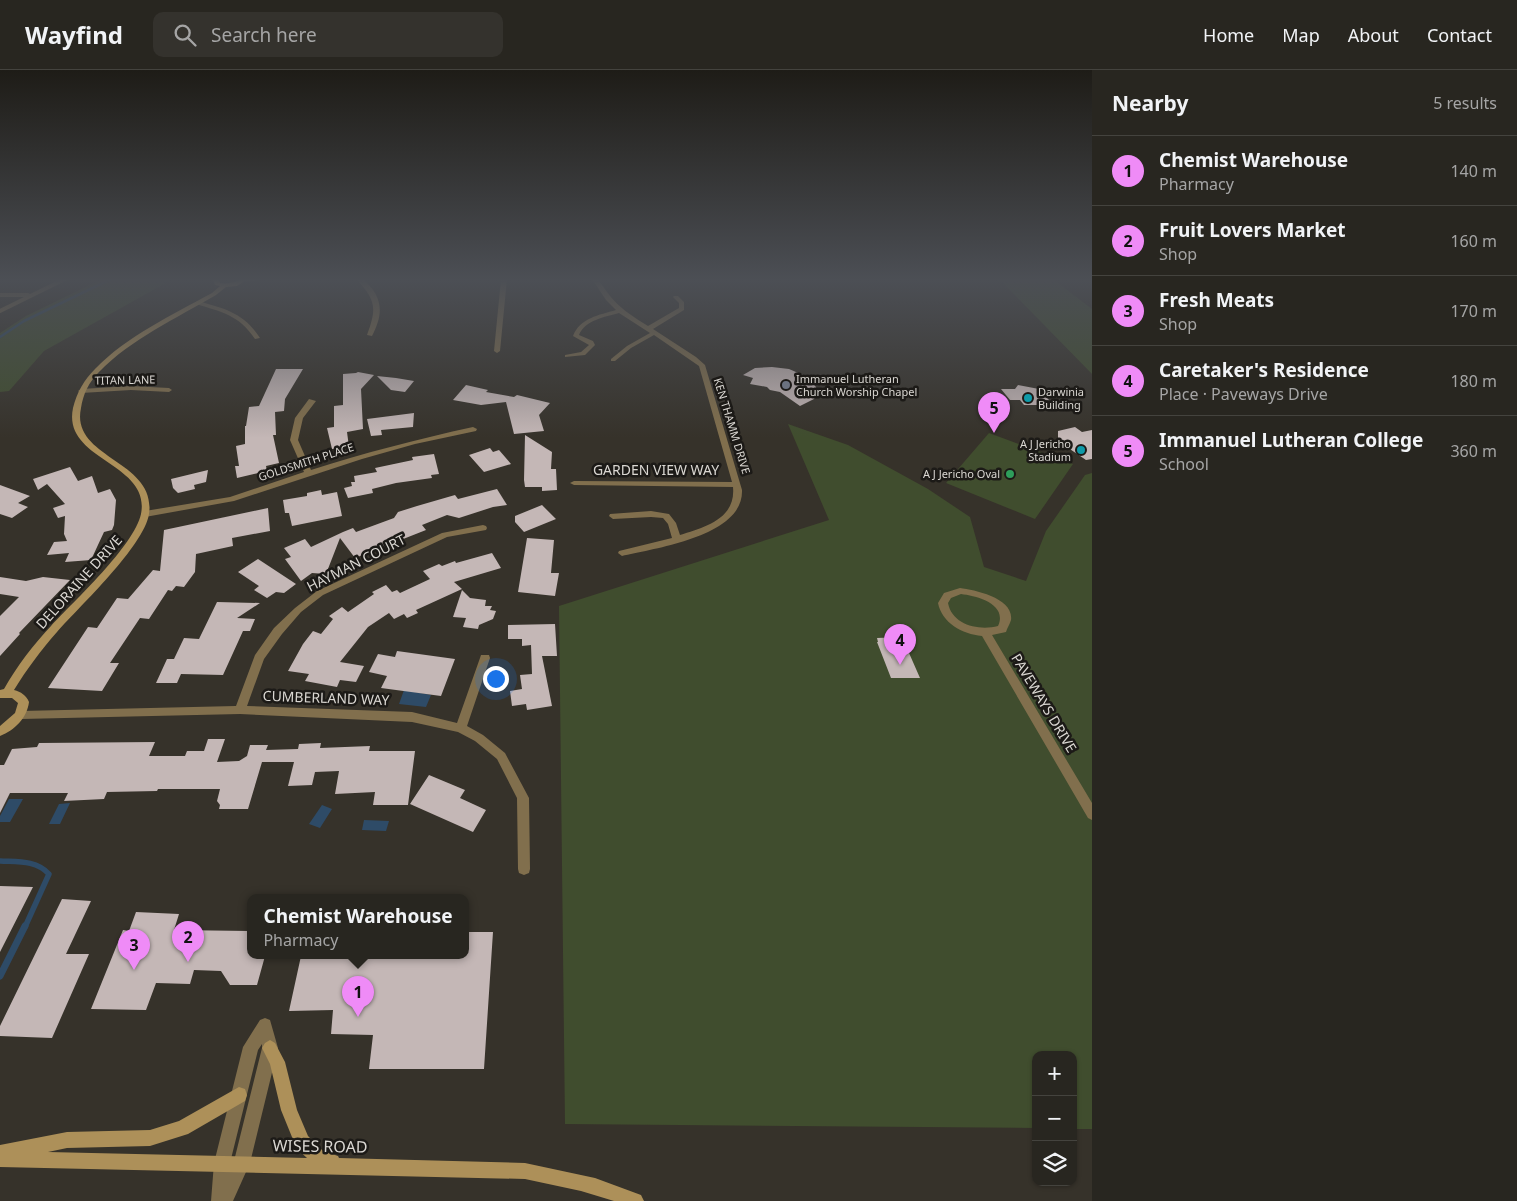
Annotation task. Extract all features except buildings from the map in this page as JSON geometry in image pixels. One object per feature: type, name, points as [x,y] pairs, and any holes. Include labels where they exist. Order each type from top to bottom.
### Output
[{"type":"street","points":[[145,514],[146,499],[141,485],[129,472],[86,443],[78,430],[75,413],[82,391],[91,377],[105,363],[152,332]]},
{"type":"street","points":[[253,332],[257,338]]},
{"type":"street","points":[[497,351],[499,332]]},
{"type":"street","points":[[568,356],[583,354],[592,345],[591,342],[576,336],[578,332]]},
{"type":"street","points":[[613,360],[650,332]]},
{"type":"street","name":"KEN THAMM DRIVE","points":[[622,553],[677,539],[708,528],[726,519],[735,509],[738,499],[737,484],[702,365],[652,332]]},
{"type":"street","name":"TITAN LANE","points":[[82,391],[131,388],[169,390]]},
{"type":"street","points":[[308,473],[294,440],[299,418],[312,401]]},
{"type":"street","name":"GOLDSMITH PLACE","points":[[145,514],[231,498],[414,442],[473,429]]},
{"type":"street","name":"GARDEN VIEW WAY","points":[[574,483],[737,484]]},
{"type":"street","name":"DELORAINE DRIVE","points":[[4,693],[44,640],[129,545],[140,527],[145,514]]},
{"type":"street","points":[[613,516],[651,514],[666,516],[672,523],[677,539]]},
{"type":"street","name":"HAYMAN COURT","points":[[240,710],[259,658],[278,631],[298,610],[320,593],[444,534],[483,528]]},
{"type":"street","points":[[960,591],[969,591],[988,597],[997,603],[1003,610],[1006,624],[995,633],[986,634],[969,630],[954,622],[943,608],[943,601],[947,596],[960,591]]},
{"type":"street","name":"PAVEWAYS DRIVE","points":[[986,634],[1092,814]]},
{"type":"street","points":[[461,728],[485,658]]},
{"type":"street","points":[[0,731],[14,722],[24,708],[24,702],[21,697],[4,693]]},
{"type":"street","name":"CUMBERLAND WAY","points":[[20,715],[240,710],[412,717],[461,728],[479,738],[501,756],[523,798],[524,869]]},
{"type":"street","points":[[220,1201],[222,1163],[251,1047],[265,1025],[289,1110],[302,1142],[318,1157],[340,1165]]},
{"type":"street","points":[[224,1201],[242,1163],[270,1048]]},
{"type":"street","points":[[0,1153],[67,1140],[150,1138],[182,1128],[239,1095]]},
{"type":"street","name":"WISES ROAD","points":[[0,1158],[525,1171],[568,1178],[635,1201]]},
{"type":"green space","points":[[78,332],[44,351],[9,391],[0,392],[0,333]]},
{"type":"green space","points":[[1051,332],[1092,332],[1092,374]]},
{"type":"green space","points":[[788,424],[848,445],[928,489],[970,517],[984,567],[1026,581],[1046,531],[1085,475],[1092,473],[1092,1129],[1077,1129],[1077,1051],[1032,1051],[1032,1128],[565,1124],[559,606],[829,520]]},
{"type":"green space","name":"A J Jericho Oval","points":[[989,433],[1073,464],[1035,519],[946,483]]},
{"type":"water","points":[[404,690],[431,695],[426,707],[399,704]]},
{"type":"water","points":[[9,799],[23,799],[10,822],[0,822],[0,816]]},
{"type":"water","points":[[70,803],[60,824],[49,824],[59,804]]},
{"type":"water","points":[[322,805],[332,809],[320,828],[309,824]]},
{"type":"water","points":[[364,820],[389,821],[386,831],[362,830]]},
{"type":"waterway","points":[[0,337],[8,332]]},
{"type":"waterway","points":[[0,861],[33,864],[44,869],[49,874],[25,927]]},
{"type":"waterway","points":[[0,976],[25,926]]},
{"type":"place","name":"Immanuel Lutheran Church Worship Chapel","points":[[786,385]]},
{"type":"place","name":"Darwinia Building","points":[[1028,398]]},
{"type":"place","name":"Immanuel Lutheran College","points":[[994,433]]},
{"type":"place","name":"A J Jericho Stadium","points":[[1081,450]]},
{"type":"place","name":"A J Jericho Oval","points":[[1010,474]]},
{"type":"place","name":"Caretaker's Residence","points":[[900,665]]},
{"type":"place","name":"Fruit Lovers Market","points":[[188,962]]},
{"type":"place","name":"Fresh Meats","points":[[134,970]]},
{"type":"place","name":"Chemist Warehouse","points":[[358,1017]]}]
